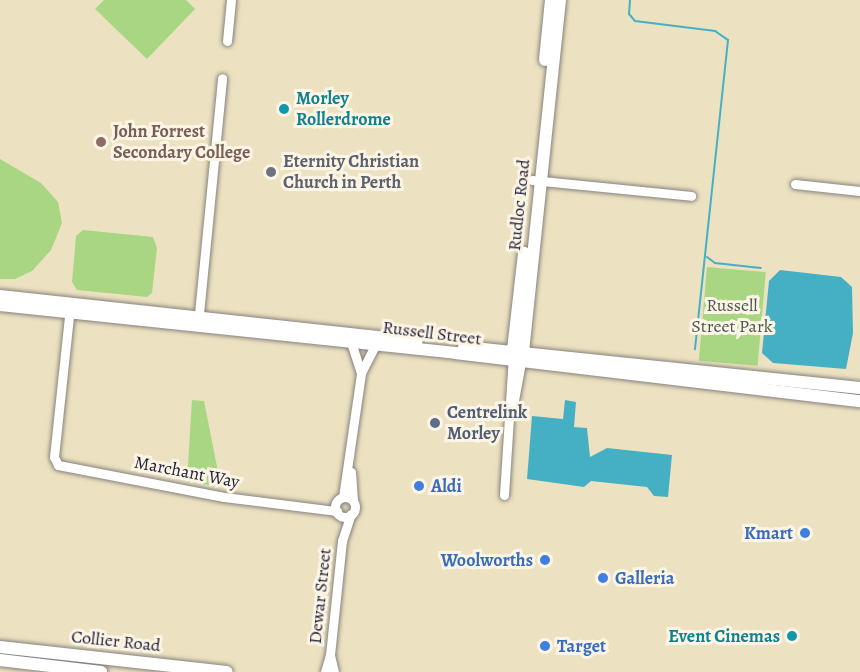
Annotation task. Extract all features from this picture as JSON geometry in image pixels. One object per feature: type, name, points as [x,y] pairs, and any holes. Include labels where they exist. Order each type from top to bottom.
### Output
[{"type":"main road","name":"Rudloc Road","points":[[536,181],[551,0]]},
{"type":"main road","name":"Rudloc Road","points":[[517,356],[536,181],[560,0]]},
{"type":"main road","name":"Russell Street","points":[[0,297],[70,309]]},
{"type":"main road","name":"Russell Street","points":[[0,305],[198,321],[517,356],[664,380],[860,401]]},
{"type":"main road","name":"Russell Street","points":[[358,340],[375,345],[656,366],[860,388]]},
{"type":"main road","points":[[656,366],[664,380]]},
{"type":"main road","name":"Collier Road","points":[[0,647],[153,667],[227,672]]},
{"type":"main road","name":"Collier Road","points":[[0,660],[102,672]]},
{"type":"main road","points":[[0,670],[24,662]]},
{"type":"street","points":[[227,40],[231,0]]},
{"type":"street","points":[[198,321],[222,78]]},
{"type":"street","points":[[536,181],[691,196]]},
{"type":"street","points":[[795,184],[860,191]]},
{"type":"street","name":"Marchant Way","points":[[70,309],[56,461],[66,470],[123,476],[224,497],[315,508],[341,505],[351,514]]},
{"type":"street","name":"Dewar Street","points":[[325,672],[330,656],[342,541],[341,505],[350,464],[361,373],[358,340]]},
{"type":"street","name":"Dewar Street","points":[[361,373],[375,345]]},
{"type":"street","name":"Rudloc Road","points":[[504,495],[511,413],[516,403],[517,356]]},
{"type":"street","name":"Dewar Street","points":[[341,505],[351,514],[342,541]]},
{"type":"street","name":"Dewar Street","points":[[330,656],[334,672]]},
{"type":"green space","points":[[104,0],[186,0],[195,9],[147,59],[95,9]]},
{"type":"green space","points":[[0,159],[41,183],[58,202],[62,223],[51,250],[32,271],[15,279],[0,279]]},
{"type":"green space","points":[[83,230],[153,237],[157,248],[152,293],[147,297],[77,290],[72,282],[76,236]]},
{"type":"green space","name":"Russell Street Park","points":[[707,267],[766,272],[758,366],[699,361]]},
{"type":"green space","points":[[192,400],[204,401],[221,487],[187,481]]},
{"type":"water","points":[[780,270],[841,277],[852,287],[853,333],[846,369],[773,363],[762,353],[769,281]]},
{"type":"water","points":[[565,400],[576,402],[574,427],[587,428],[590,457],[607,448],[672,455],[668,497],[654,496],[647,487],[591,481],[584,487],[527,479],[532,416],[563,419]]},
{"type":"waterway","points":[[630,0],[629,14],[635,21],[715,31],[728,40],[695,349]]},
{"type":"waterway","points":[[707,257],[715,263],[761,268]]},
{"type":"place","name":"Morley Rollerdrome","points":[[284,109]]},
{"type":"place","name":"John Forrest Secondary College","points":[[101,142]]},
{"type":"place","name":"Eternity Christian Church in Perth","points":[[271,172]]},
{"type":"place","name":"Centrelink Morley","points":[[435,423]]},
{"type":"place","name":"Aldi","points":[[419,486]]},
{"type":"place","name":"Kmart","points":[[805,533]]},
{"type":"place","name":"Woolworths","points":[[545,560]]},
{"type":"place","name":"Galleria","points":[[603,578]]},
{"type":"place","name":"Event Cinemas","points":[[792,636]]},
{"type":"place","name":"Target","points":[[545,646]]}]
